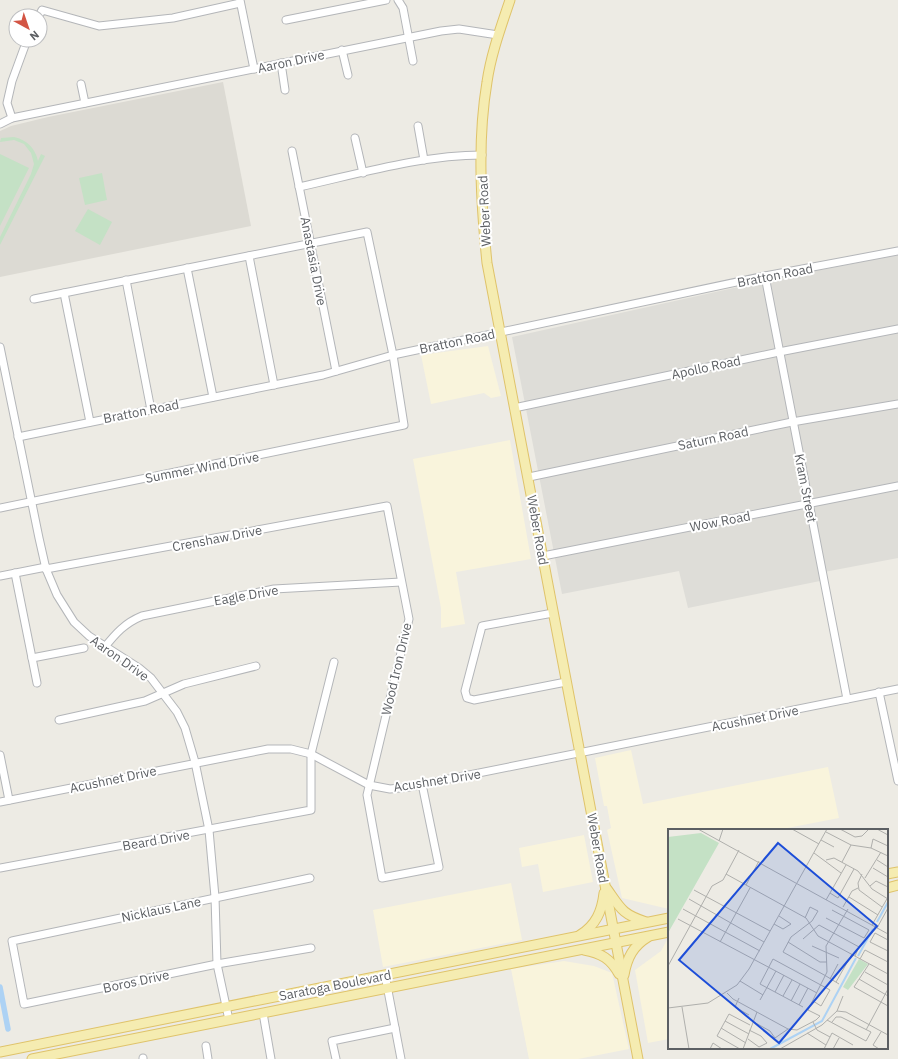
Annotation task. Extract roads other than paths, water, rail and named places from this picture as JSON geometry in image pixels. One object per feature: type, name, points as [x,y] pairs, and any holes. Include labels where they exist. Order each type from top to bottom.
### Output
[{"type":"main road","name":"Weber Road","points":[[510,0],[498,35],[487,81],[482,121],[480,192],[487,263],[514,408],[529,477],[542,556],[581,753],[638,1059]]},
{"type":"main road","points":[[888,874],[898,872]]},
{"type":"main road","points":[[888,888],[898,885]]},
{"type":"main road","points":[[605,887],[622,911],[629,916],[648,923]]},
{"type":"main road","points":[[575,937],[585,931],[598,918],[605,887]]},
{"type":"main road","name":"Saratoga Boulevard","points":[[0,1052],[668,918]]},
{"type":"main road","name":"Saratoga Boulevard","points":[[32,1059],[668,932]]},
{"type":"main road","points":[[623,980],[629,956],[635,947],[650,935]]},
{"type":"main road","points":[[578,950],[599,953],[616,968],[623,980]]},
{"type":"street","points":[[286,20],[386,0]]},
{"type":"street","points":[[398,0],[403,8],[413,61]]},
{"type":"street","points":[[48,12],[99,26],[167,19],[240,1],[254,69]]},
{"type":"street","name":"Aaron Drive","points":[[0,124],[12,118],[342,50],[408,38],[441,30],[460,29],[498,35]]},
{"type":"street","points":[[12,118],[7,103],[12,81],[25,48]]},
{"type":"street","points":[[342,50],[348,75]]},
{"type":"street","points":[[281,63],[286,90]]},
{"type":"street","points":[[81,84],[85,103]]},
{"type":"street","points":[[418,126],[424,160]]},
{"type":"street","points":[[355,138],[363,173]]},
{"type":"street","name":"Anastasia Drive","points":[[292,151],[336,371]]},
{"type":"street","points":[[299,187],[424,160],[461,155],[482,155]]},
{"type":"street","points":[[34,299],[367,232],[392,355]]},
{"type":"street","name":"Bratton Road","points":[[18,436],[274,385],[336,371],[392,355],[765,276],[898,251]]},
{"type":"street","points":[[249,256],[274,385]]},
{"type":"street","points":[[187,268],[213,397]]},
{"type":"street","name":"Kram Street","points":[[765,276],[846,699]]},
{"type":"street","points":[[126,280],[151,410]]},
{"type":"street","points":[[64,293],[90,422]]},
{"type":"street","name":"Apollo Road","points":[[514,408],[779,352],[898,329]]},
{"type":"street","name":"Aaron Drive","points":[[0,347],[3,375],[18,436],[46,568],[57,595],[74,622],[89,636],[104,648],[139,668],[163,693],[177,712],[185,728],[195,762],[209,830],[215,897],[217,964],[229,1020]]},
{"type":"street","name":"Summer Wind Drive","points":[[0,508],[404,426],[392,355]]},
{"type":"street","name":"Saturn Road","points":[[529,477],[792,422],[898,404]]},
{"type":"street","name":"Wow Road","points":[[542,556],[898,486]]},
{"type":"street","name":"Crenshaw Drive","points":[[0,576],[387,506]]},
{"type":"street","name":"Wood Iron Drive","points":[[387,506],[409,619],[369,785],[367,801],[382,878],[439,867],[422,784]]},
{"type":"street","points":[[16,573],[37,683]]},
{"type":"street","name":"Eagle Drive","points":[[104,648],[117,630],[142,616],[274,589],[401,582]]},
{"type":"street","points":[[553,613],[482,626],[465,691],[467,698],[474,700],[566,682]]},
{"type":"street","points":[[32,658],[84,648]]},
{"type":"street","points":[[311,754],[334,662]]},
{"type":"street","points":[[60,720],[145,701],[184,684],[256,666]]},
{"type":"street","name":"Acushnet Drive","points":[[0,802],[195,762],[268,749],[291,750],[311,754],[369,785],[390,789],[581,753],[898,689]]},
{"type":"street","points":[[880,692],[898,781]]},
{"type":"street","name":"Beard Drive","points":[[0,868],[311,810],[311,754]]},
{"type":"street","points":[[0,755],[9,800]]},
{"type":"street","name":"Nicklaus Lane","points":[[12,941],[310,878]]},
{"type":"street","name":"Boros Drive","points":[[12,941],[24,1004],[217,964],[312,948]]},
{"type":"street","points":[[385,975],[401,1059]]},
{"type":"street","points":[[263,1013],[271,1059]]},
{"type":"street","points":[[336,1059],[332,1041],[395,1028]]},
{"type":"street","points":[[30,1046],[32,1059]]},
{"type":"street","points":[[206,1046],[208,1059]]},
{"type":"waterway","points":[[0,987],[8,1029]]}]
